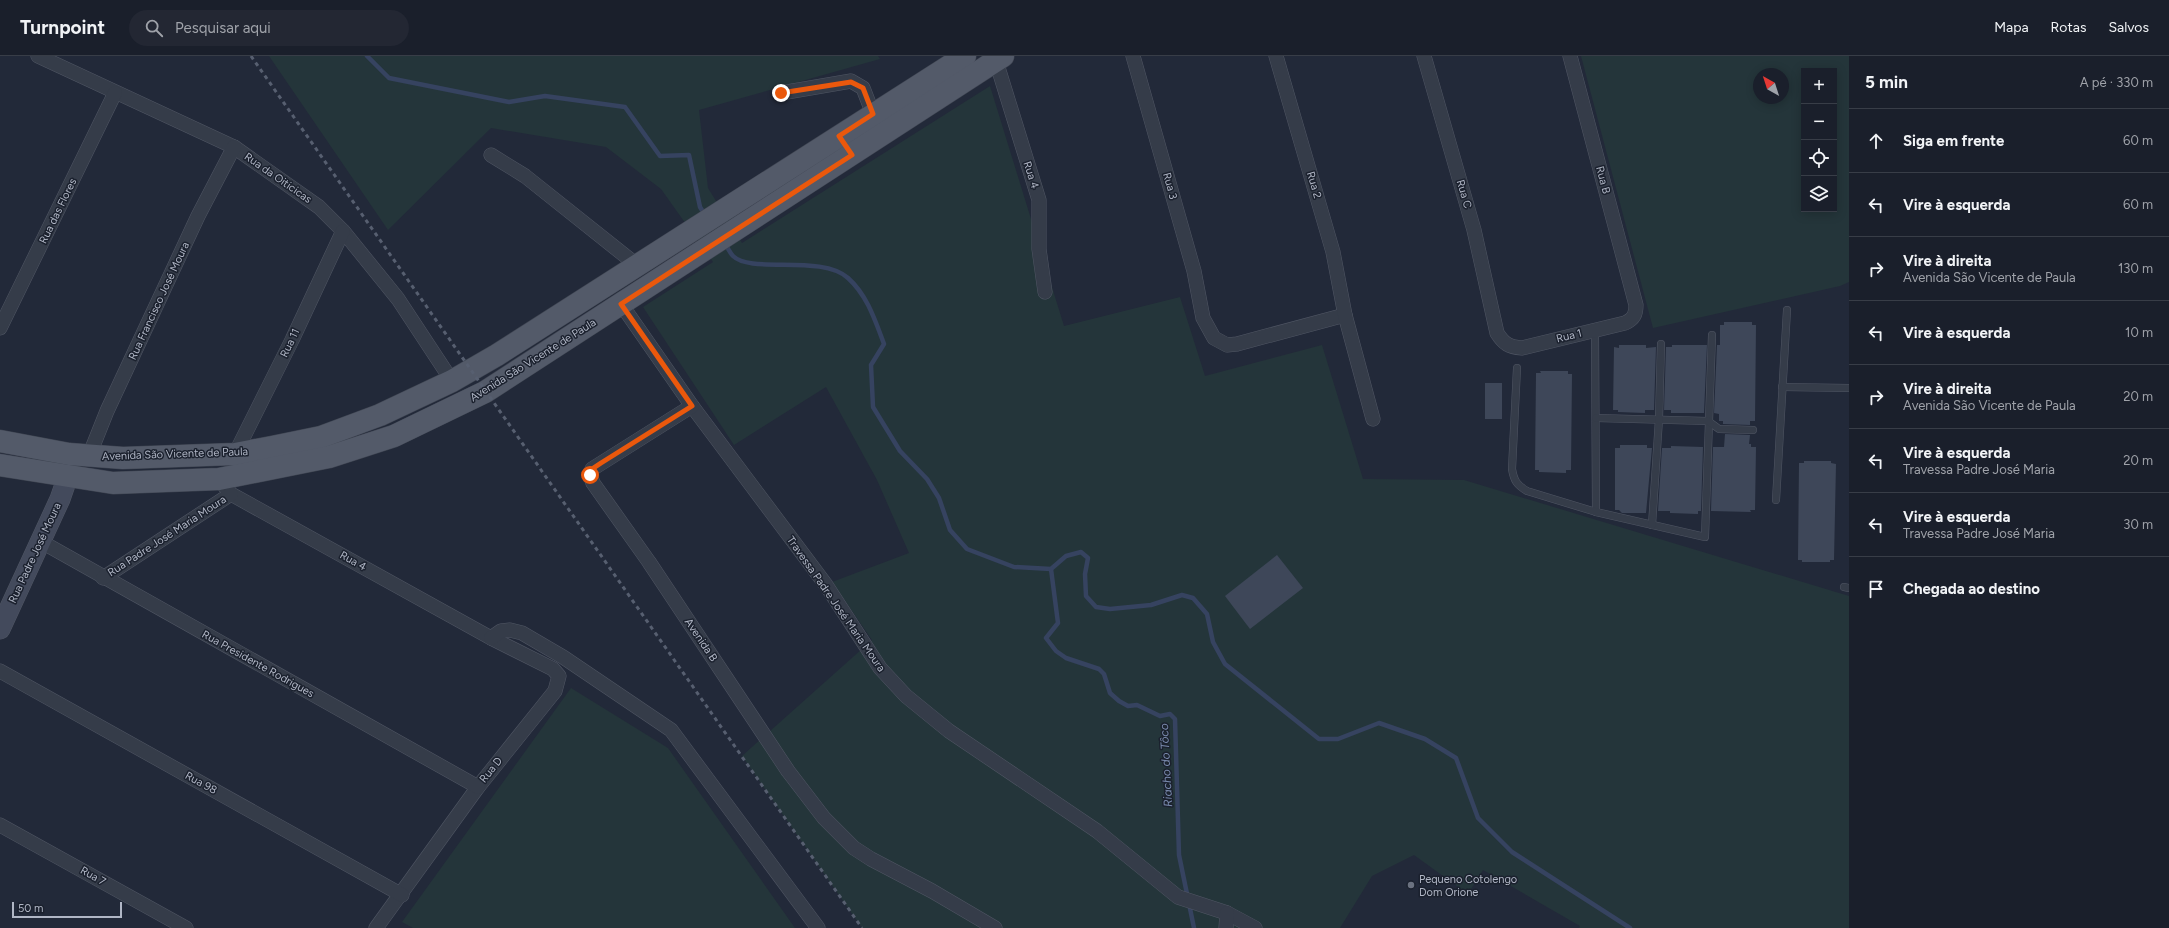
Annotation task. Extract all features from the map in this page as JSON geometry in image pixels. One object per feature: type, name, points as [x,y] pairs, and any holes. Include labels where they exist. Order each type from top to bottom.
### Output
[{"type":"main road","name":"Avenida São Vicente de Paula","points":[[0,441],[89,456],[123,458],[235,454],[321,437],[380,415],[452,382],[638,266],[964,56]]},
{"type":"main road","name":"Avenida São Vicente de Paula","points":[[0,465],[113,483],[225,486],[329,457],[394,436],[485,392],[999,59]]},
{"type":"main road","points":[[839,136],[852,155]]},
{"type":"street","name":"Rua da Oiticicas","points":[[38,56],[234,147],[290,185],[319,207],[343,231],[398,299],[452,382]]},
{"type":"street","name":"Rua 3","points":[[1133,56],[1194,271],[1203,318],[1214,338],[1227,345],[1238,344],[1345,315]]},
{"type":"street","name":"Rua 2","points":[[1276,56],[1333,252],[1345,315],[1373,419]]},
{"type":"street","name":"Rua C","points":[[1424,56],[1474,230],[1497,333]]},
{"type":"street","name":"Rua B","points":[[1570,56],[1636,305]]},
{"type":"street","name":"Rua 4","points":[[999,59],[1039,200],[1037,229],[1046,292]]},
{"type":"street","points":[[781,93],[851,82],[863,88],[873,114]]},
{"type":"street","name":"Rua das Flores","points":[[0,328],[115,93]]},
{"type":"street","name":"Rua Francisco José Moura","points":[[89,456],[107,411],[198,216],[234,147]]},
{"type":"street","points":[[491,155],[526,176],[638,266]]},
{"type":"street","name":"Rua 11","points":[[235,454],[292,340],[343,231]]},
{"type":"street","name":"Travessa Padre José Maria Moura","points":[[621,304],[692,406],[826,585],[880,668],[906,696],[949,731],[1097,831],[1178,897],[1227,913],[1255,928]]},
{"type":"street","name":"Rua 1","points":[[1497,333],[1503,343],[1511,348],[1522,348],[1632,320],[1636,314],[1636,305]]},
{"type":"street","name":"Avenida B","points":[[692,406],[592,469],[590,475],[593,483],[662,582],[788,771],[824,818],[854,848],[871,859],[932,891],[995,928]]},
{"type":"street","name":"Rua Padre José Moura","points":[[0,629],[68,476]]},
{"type":"street","name":"Rua 4","points":[[225,486],[491,638]]},
{"type":"street","name":"Rua Padre José Maria Moura","points":[[103,578],[225,486]]},
{"type":"street","name":"Rua Presidente Rodrigues","points":[[40,541],[103,578],[478,787]]},
{"type":"street","points":[[491,638],[501,631],[510,630],[522,633],[563,657],[671,730],[818,928]]},
{"type":"street","name":"Rua D","points":[[376,928],[402,895],[478,787],[555,691],[559,676],[553,670],[491,638]]},
{"type":"street","name":"Rua 98","points":[[0,671],[402,895]]},
{"type":"street","name":"Rua 7","points":[[0,825],[186,928]]},
{"type":"street","points":[[1226,928],[1227,913]]},
{"type":"lane","points":[[1776,500],[1787,310]]},
{"type":"lane","points":[[1595,330],[1596,512]]},
{"type":"lane","points":[[1517,368],[1512,469],[1514,479],[1518,486],[1527,491],[1596,512],[1705,537],[1712,335]]},
{"type":"lane","points":[[1652,525],[1659,419],[1661,344]]},
{"type":"lane","points":[[1782,387],[1849,388]]},
{"type":"lane","points":[[1596,418],[1708,421],[1719,429],[1753,430]]},
{"type":"shaded area","points":[[269,56],[878,56],[880,59],[699,110],[708,188],[742,243],[990,86],[1064,326],[1180,297],[1205,376],[1322,345],[1363,479],[1464,480],[1849,596],[1849,928],[1579,928],[1580,926],[1483,870],[1468,894],[1414,855],[1372,876],[1340,928],[862,928],[742,756],[872,640],[832,582],[909,553],[877,480],[826,387],[734,445],[643,307],[713,262],[661,189],[606,147],[491,128],[388,230]]},
{"type":"shaded area","points":[[1581,56],[1849,56],[1849,282],[1840,286],[1653,328]]},
{"type":"shaded area","points":[[571,688],[668,748],[795,928],[413,928],[402,922]]},
{"type":"building","points":[[1724,322],[1752,322],[1752,325],[1756,325],[1755,421],[1750,421],[1750,425],[1723,424],[1723,421],[1719,421],[1719,414],[1714,413],[1717,345],[1720,345],[1720,325],[1724,325]]},
{"type":"building","points":[[1619,345],[1646,345],[1646,348],[1656,347],[1654,410],[1645,410],[1645,413],[1618,412],[1618,410],[1613,410],[1614,347],[1619,348]]},
{"type":"building","points":[[1672,345],[1707,345],[1704,413],[1671,413],[1671,410],[1664,410],[1666,347],[1672,347]]},
{"type":"building","points":[[1540,371],[1568,371],[1568,374],[1572,374],[1571,470],[1566,470],[1566,473],[1539,472],[1539,470],[1535,470],[1536,373],[1541,373]]},
{"type":"building","points":[[1485,383],[1502,383],[1502,419],[1485,419]]},
{"type":"building","points":[[1725,434],[1750,435],[1749,444],[1751,444],[1751,447],[1756,447],[1755,510],[1750,510],[1751,512],[1711,511],[1713,447],[1724,447]]},
{"type":"building","points":[[1620,445],[1647,445],[1647,448],[1652,448],[1646,513],[1622,513],[1619,510],[1615,510],[1615,448],[1620,448]]},
{"type":"building","points":[[1671,446],[1703,447],[1701,511],[1698,511],[1698,514],[1658,511],[1662,448],[1671,448]]},
{"type":"building","points":[[1804,461],[1831,461],[1831,463],[1836,464],[1834,560],[1830,560],[1830,562],[1802,562],[1802,560],[1798,560],[1799,463],[1804,463]]},
{"type":"building","points":[[1277,555],[1303,588],[1250,629],[1225,596]]},
{"type":"waterway","points":[[367,56],[389,78],[509,102],[545,96],[625,107],[660,156],[689,155],[700,207],[705,215]]},
{"type":"waterway","points":[[725,244],[733,256],[742,261],[755,264],[805,265],[822,267],[836,271],[848,278],[855,285],[870,308],[884,344],[871,365],[873,407],[900,451],[927,479],[939,498],[950,530],[967,549],[1014,567],[1051,569],[1066,556],[1081,552],[1088,558],[1085,574],[1086,596],[1096,607],[1110,609],[1151,605],[1182,595],[1193,598],[1207,614],[1213,642],[1225,664],[1319,739],[1338,739],[1379,723],[1425,739],[1456,758],[1478,818],[1512,852],[1630,928]]},
{"type":"waterway","name":"Riacho do Tôco","points":[[1051,569],[1058,623],[1046,638],[1056,651],[1066,658],[1099,669],[1104,674],[1110,693],[1119,701],[1128,706],[1137,705],[1160,716],[1170,714],[1175,719],[1179,855],[1194,928]]},
{"type":"railway","points":[[251,56],[862,928]]},
{"type":"place","name":"Pequeno Cotolengo Dom Orione","points":[[1411,885]]},
{"type":"route","points":[[590,475],[592,469],[692,406],[621,304],[852,155],[839,136],[873,114],[863,88],[851,82],[781,93]]}]
